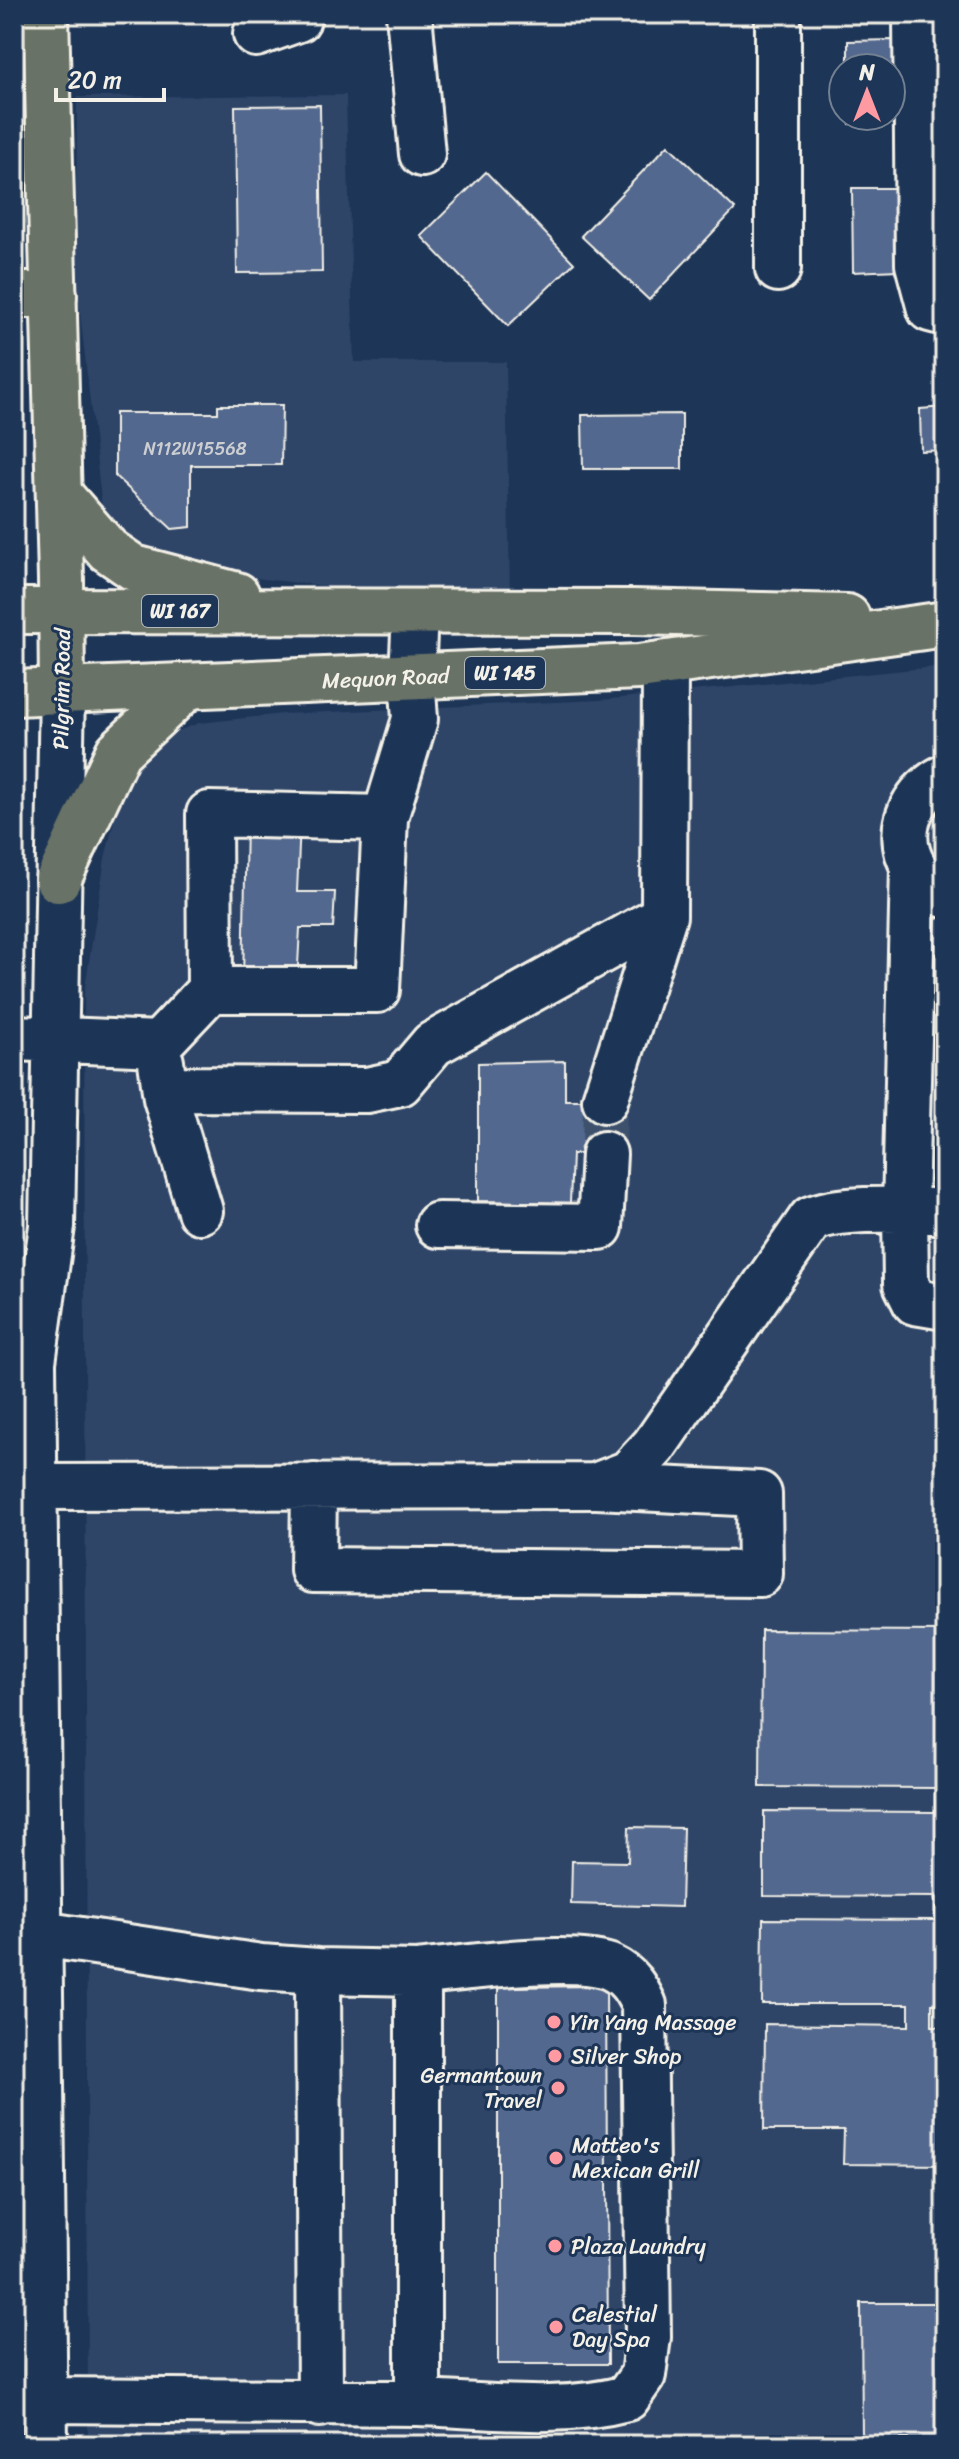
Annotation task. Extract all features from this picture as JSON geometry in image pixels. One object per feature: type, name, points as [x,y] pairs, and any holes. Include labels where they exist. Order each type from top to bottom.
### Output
[{"type":"main road","name":"Pilgrim Road","points":[[46,14],[34,295],[59,494],[62,691]]},
{"type":"main road","name":"WI 145","points":[[59,494],[108,550],[134,568],[298,611]]},
{"type":"main road","name":"Mequon Road","points":[[14,611],[633,612],[945,622]]},
{"type":"main road","name":"Mequon Road","points":[[14,693],[639,667],[945,622]]},
{"type":"main road","points":[[58,880],[118,752],[188,686]]},
{"type":"street","points":[[256,34],[298,19],[299,14]]},
{"type":"street","points":[[409,14],[422,154]]},
{"type":"street","points":[[778,14],[778,269]]},
{"type":"street","points":[[916,14],[918,264],[930,309],[945,313]]},
{"type":"street","points":[[210,990],[377,990],[385,818],[415,719],[412,677],[415,612]]},
{"type":"street","points":[[605,1100],[664,916],[665,664]]},
{"type":"street","name":"Pilgrim Road","points":[[45,2445],[33,1362],[52,1226],[35,1039],[58,880],[62,691]]},
{"type":"street","points":[[945,777],[925,789],[913,805],[906,825],[906,846],[913,866],[925,883],[945,895]]},
{"type":"street","points":[[35,1039],[159,1044],[210,990],[209,814],[385,818]]},
{"type":"street","points":[[913,866],[925,1211],[906,1284],[915,1302],[945,1307]]},
{"type":"street","points":[[165,1089],[367,1090],[400,1083],[433,1044],[664,916]]},
{"type":"street","points":[[159,1044],[165,1089],[200,1211]]},
{"type":"street","points":[[438,1225],[600,1227],[604,1154]]},
{"type":"street","points":[[595,1486],[629,1473],[654,1446],[811,1219],[825,1213],[925,1211]]},
{"type":"street","name":"Pilgrim Road","points":[[14,1266],[33,1362]]},
{"type":"street","points":[[36,1487],[314,1486],[595,1486],[759,1494],[760,1574],[313,1570],[314,1486]]},
{"type":"street","points":[[41,1934],[261,1967],[418,1973],[499,1964],[576,1962],[610,1967],[632,1981],[644,2005],[648,2337],[643,2375],[627,2398],[594,2407],[551,2409],[418,2403],[45,2400]]},
{"type":"street","points":[[318,1971],[320,2404]]},
{"type":"street","points":[[418,1973],[418,2403]]},
{"type":"shaded area","points":[[346,95],[354,362],[506,362],[510,593],[385,593],[246,577],[143,554],[114,534],[102,509],[76,277],[77,97]]},
{"type":"shaded area","points":[[945,666],[945,2445],[88,2445],[84,994],[105,858],[131,765],[164,736],[199,723],[282,714],[600,700]]},
{"type":"building","points":[[893,40],[893,52],[848,52],[848,41]]},
{"type":"building","points":[[320,105],[322,272],[237,273],[235,106]]},
{"type":"building","points":[[668,145],[735,209],[649,300],[581,236]]},
{"type":"building","points":[[486,172],[574,263],[508,326],[421,236]]},
{"type":"building","points":[[852,188],[896,188],[898,270],[853,272]]},
{"type":"building","points":[[218,405],[282,405],[281,465],[191,465],[191,527],[172,529],[115,476],[115,413],[218,413]]},
{"type":"building","points":[[945,407],[945,450],[921,451],[920,409]]},
{"type":"building","points":[[682,414],[682,469],[583,469],[582,415]]},
{"type":"building","points":[[246,822],[300,822],[297,892],[335,892],[333,928],[300,928],[297,984],[243,984]]},
{"type":"building","points":[[565,1061],[565,1100],[619,1100],[619,1154],[572,1154],[570,1203],[478,1201],[478,1063]]},
{"type":"building","points":[[761,1630],[945,1631],[945,2004],[932,2004],[932,2026],[945,2026],[945,2165],[843,2164],[844,2130],[764,2130],[765,2024],[909,2026],[909,2004],[762,2004],[763,1919],[935,1920],[935,1897],[764,1896],[764,1811],[935,1812],[935,1788],[760,1787]]},
{"type":"building","points":[[629,1827],[683,1828],[681,1907],[571,1904],[572,1861],[628,1862]]},
{"type":"building","points":[[606,1986],[608,2364],[498,2364],[498,1987]]},
{"type":"building","points":[[861,2303],[945,2303],[945,2439],[862,2439]]},
{"type":"tunnel","points":[[604,1154],[605,1100]]},
{"type":"place","name":"Yin Yang Massage","points":[[554,2022]]},
{"type":"place","name":"Silver Shop","points":[[555,2056]]},
{"type":"place","name":"Germantown Travel","points":[[558,2088]]},
{"type":"place","name":"Matteo's Mexican Grill","points":[[556,2158]]},
{"type":"place","name":"Plaza Laundry","points":[[555,2246]]},
{"type":"place","name":"Celestial Day Spa","points":[[556,2327]]}]
